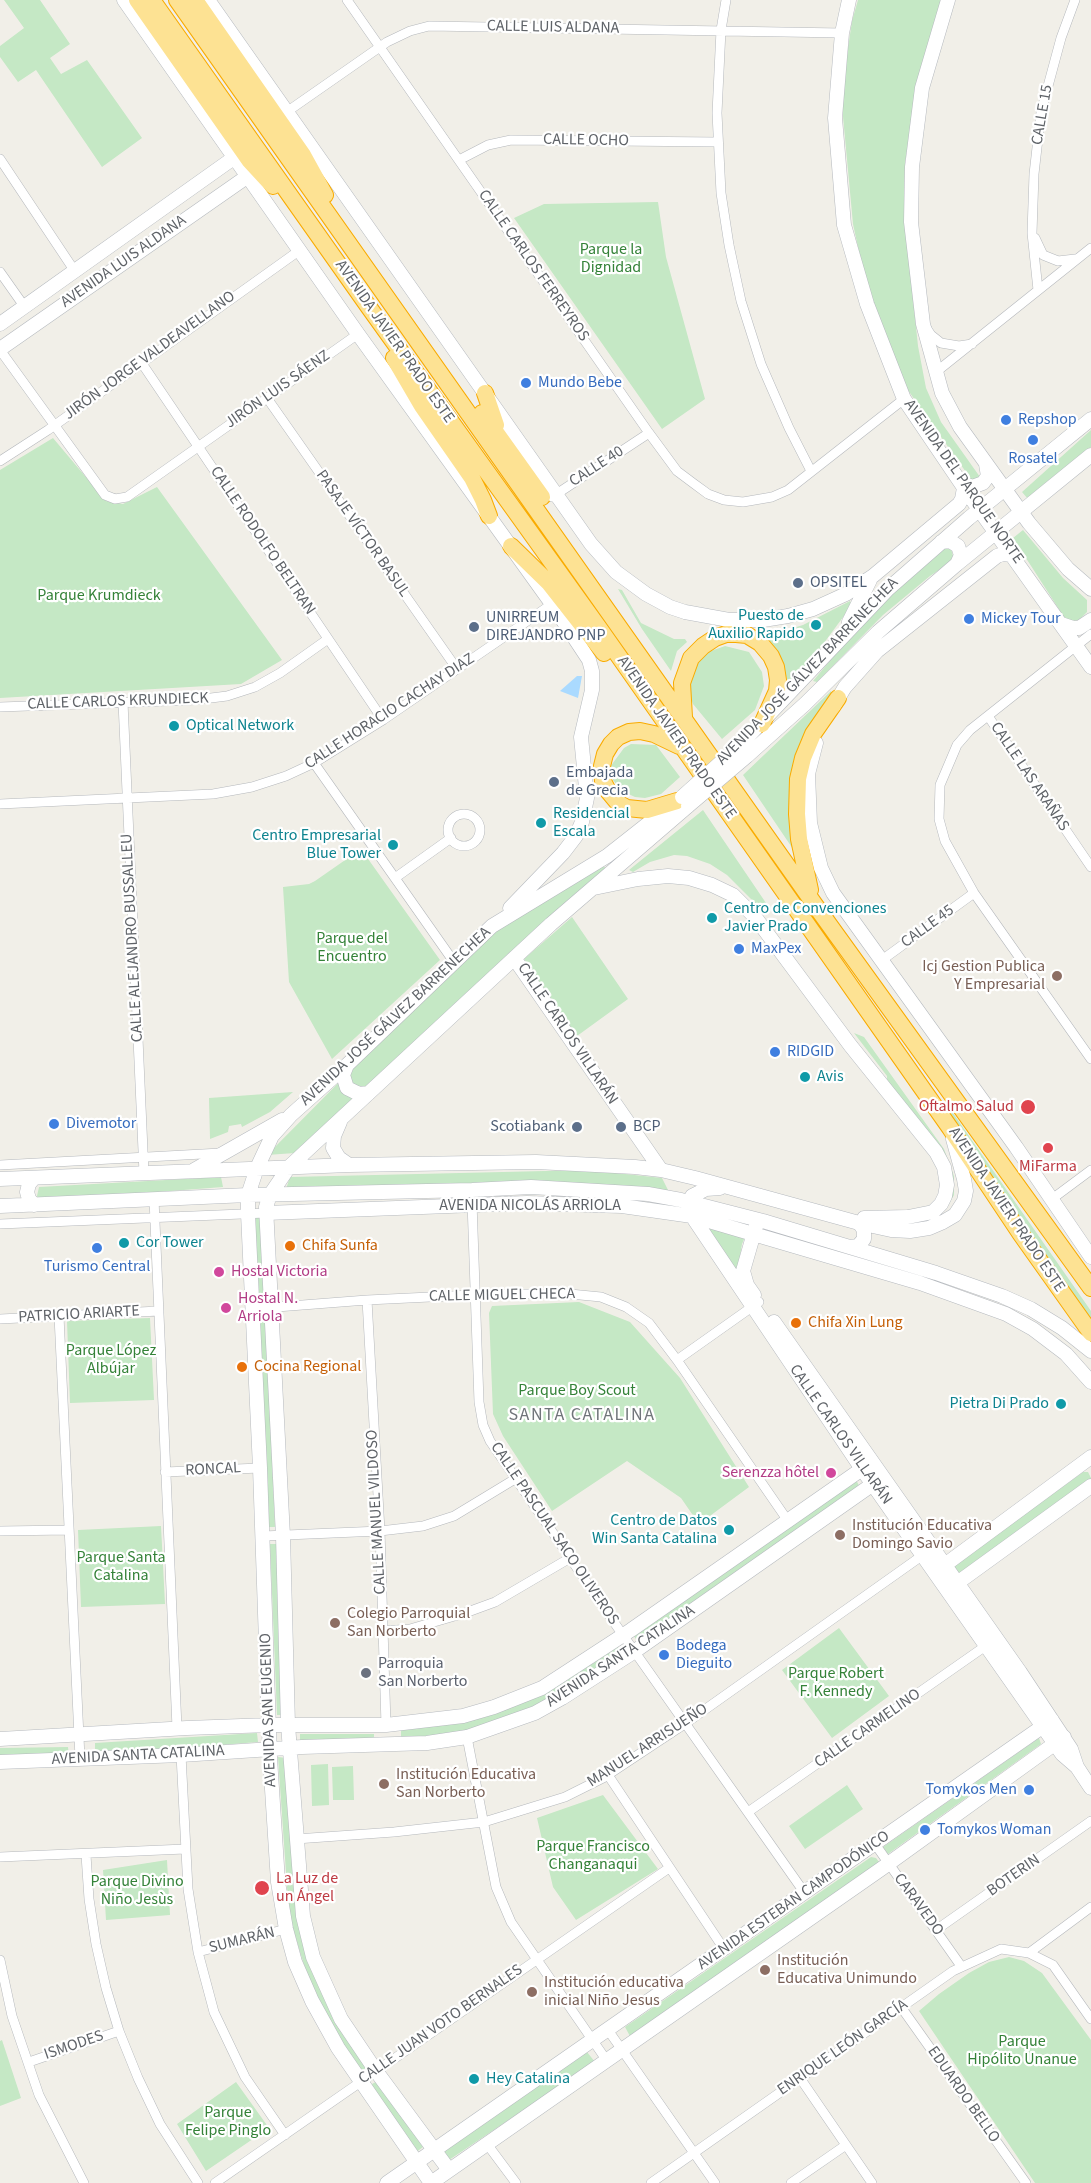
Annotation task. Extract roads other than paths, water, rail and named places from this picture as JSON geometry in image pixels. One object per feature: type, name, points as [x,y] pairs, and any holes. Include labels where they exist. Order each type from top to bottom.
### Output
[{"type":"highway","points":[[137,0],[249,160],[277,190],[297,207]]},
{"type":"highway","name":"AVENIDA JAVIER PRADO ESTE","points":[[152,0],[639,686],[950,1128],[1020,1233],[1091,1333]]},
{"type":"highway","name":"AVENIDA JAVIER PRADO ESTE","points":[[177,0],[815,905],[1091,1288]]},
{"type":"highway","points":[[195,0],[303,156],[348,241]]},
{"type":"highway","points":[[368,306],[405,379],[479,489],[489,516]]},
{"type":"highway","points":[[397,312],[436,348],[510,451],[550,498],[620,626]]},
{"type":"highway","points":[[485,393],[500,437]]},
{"type":"highway","points":[[510,451],[542,475]]},
{"type":"highway","points":[[511,546],[549,584],[607,658],[639,686]]},
{"type":"highway","points":[[685,721],[682,683],[691,658],[714,638],[736,634],[747,635],[760,643],[771,656],[776,667],[777,691],[762,724]]},
{"type":"highway","points":[[815,905],[806,876],[799,839],[797,788],[800,768],[809,741],[838,698]]},
{"type":"highway","points":[[682,748],[654,734],[640,731],[629,732],[618,737],[611,744],[602,766],[603,781],[608,791],[614,799],[627,808],[647,810],[682,802]]},
{"type":"main road","name":"AVENIDA JAVIER PRADO ESTE","points":[[124,0],[358,334],[552,604],[585,654],[592,671],[592,690],[581,737],[587,792],[586,810],[576,836],[563,853],[492,926]]},
{"type":"main road","points":[[208,0],[542,475],[550,498],[616,572],[646,594],[663,603],[701,616],[752,621],[788,616],[828,603],[857,588],[873,576],[959,504],[962,500],[962,485],[972,487],[983,483],[988,476],[986,464]]},
{"type":"main road","name":"AVENIDA DEL PARQUE NORTE","points":[[849,0],[842,33],[835,118],[844,225],[867,304],[904,399],[1091,667]]},
{"type":"main road","name":"AVENIDA DEL PARQUE NORTE","points":[[948,0],[922,88],[912,167],[912,222],[923,324],[942,393],[965,434],[1022,512],[1068,568],[1090,589]]},
{"type":"main road","name":"AVENIDA LUIS ALDANA","points":[[0,324],[235,157]]},
{"type":"main road","name":"AVENIDA LUIS ALDANA","points":[[0,349],[248,176]]},
{"type":"main road","name":"AVENIDA JOSÉ GÁLVEZ BARRENECHEA","points":[[743,751],[762,724],[876,601],[928,552],[1091,418]]},
{"type":"main road","name":"AVENIDA JOSÉ GÁLVEZ BARRENECHEA","points":[[270,1195],[289,1167],[682,802],[743,751],[805,704],[878,632],[957,564],[1091,455]]},
{"type":"main road","points":[[941,542],[950,541],[958,546],[961,555],[957,564]]},
{"type":"main road","points":[[886,564],[928,552]]},
{"type":"main road","points":[[877,651],[996,556],[1012,555]]},
{"type":"main road","points":[[840,639],[873,576]]},
{"type":"main road","points":[[953,590],[922,595],[877,651],[860,668],[838,698],[816,741],[809,768],[808,808],[812,836],[820,868],[833,893],[1091,1257]]},
{"type":"main road","points":[[1061,624],[1080,628],[1091,620]]},
{"type":"main road","name":"AVENIDA JOSÉ GÁLVEZ BARRENECHEA","points":[[248,1195],[256,1168],[272,1136],[291,1115],[347,1065],[492,926],[607,856],[682,802]]},
{"type":"main road","name":"AVENIDA JAVIER PRADO ESTE","points":[[592,888],[668,876],[689,878],[720,888],[739,900],[856,1053],[936,1152],[944,1167],[947,1185],[945,1196],[938,1208],[927,1214],[908,1217],[840,1219]]},
{"type":"main road","name":"CALLE CARLOS VILLARÁN","points":[[514,958],[661,1170]]},
{"type":"main road","points":[[347,1065],[343,1075],[347,1088],[359,1094],[369,1093]]},
{"type":"main road","points":[[193,1171],[291,1115]]},
{"type":"main road","points":[[344,1115],[335,1133],[333,1144],[339,1158],[350,1165]]},
{"type":"main road","points":[[4,1179],[256,1168],[536,1162],[661,1170],[840,1219],[891,1230],[910,1231],[935,1226],[955,1215],[962,1206],[966,1191],[950,1128]]},
{"type":"main road","points":[[531,1187],[539,1184],[543,1177],[542,1168],[536,1162]]},
{"type":"main road","points":[[567,1189],[562,1185],[560,1176],[568,1164]]},
{"type":"main road","points":[[34,1178],[27,1192],[34,1205]]},
{"type":"main road","points":[[3,1206],[11,1200],[13,1192],[4,1179]]},
{"type":"main road","name":"AVENIDA NICOLÁS ARRIOLA","points":[[266,1213],[472,1197],[531,1187],[648,1194],[762,1221],[1002,1296],[1031,1309],[1062,1328],[1091,1351]]},
{"type":"main road","points":[[688,1202],[694,1194],[703,1190],[733,1188]]},
{"type":"main road","name":"AVENIDA NICOLÁS ARRIOLA","points":[[3,1206],[248,1195],[472,1197],[527,1203],[622,1206],[692,1216],[920,1283],[1006,1314],[1033,1329],[1066,1354],[1091,1382]]},
{"type":"main road","name":"AVENIDA SAN EUGENIO","points":[[248,1195],[270,1749],[278,1882],[286,1929],[295,1962],[312,2001],[338,2048],[431,2183]]},
{"type":"main road","name":"AVENIDA SAN EUGENIO","points":[[270,1195],[266,1213],[283,1536],[289,1748],[303,1917],[313,1957],[341,2019],[449,2170]]},
{"type":"main road","name":"CALLE CARLOS VILLARÁN","points":[[688,1202],[692,1216],[867,1466],[1060,1740],[1071,1749],[1077,1767],[1091,1788]]},
{"type":"main road","name":"CALLE CARLOS VILLARÁN","points":[[755,1304],[743,1271],[756,1226],[762,1221]]},
{"type":"main road","points":[[850,1247],[858,1246],[864,1239],[864,1230],[859,1223]]},
{"type":"main road","points":[[940,1569],[1090,1461]]},
{"type":"main road","name":"AVENIDA SANTA CATALINA","points":[[0,1739],[177,1728],[386,1725],[463,1716],[494,1707],[542,1688],[624,1635],[867,1466]]},
{"type":"main road","name":"CALLE CARLOS VILLARÁN","points":[[878,1481],[923,1555],[940,1569]]},
{"type":"main road","name":"AVENIDA SANTA CATALINA","points":[[0,1762],[427,1743],[467,1737],[535,1713],[562,1698],[635,1651],[878,1481]]},
{"type":"main road","points":[[952,1587],[1091,1486]]},
{"type":"main road","points":[[986,1536],[989,1547],[999,1553]]},
{"type":"main road","name":"CALLE CARLOS VILLARÁN","points":[[952,1587],[987,1646],[1048,1723]]},
{"type":"main road","name":"AVENIDA ESTEBAN CAMPODÓNICO","points":[[387,2183],[1048,1723]]},
{"type":"main road","name":"AVENIDA ESTEBAN CAMPODÓNICO","points":[[431,2183],[888,1864],[1060,1740]]},
{"type":"street","name":"CALLE CARLOS FERREYROS","points":[[347,0],[677,471],[708,494],[724,500],[743,502],[772,497],[788,490],[811,471]]},
{"type":"street","points":[[726,0],[721,30],[718,84],[718,142],[724,219],[744,312],[774,396],[811,471],[904,399]]},
{"type":"street","name":"CALLE 15","points":[[1038,290],[1032,233],[1034,174],[1041,112],[1061,38],[1075,0]]},
{"type":"street","name":"CALLE LUIS ALDANA","points":[[288,111],[380,46],[410,31],[437,26],[842,33]]},
{"type":"street","name":"CALLE OCHO","points":[[459,160],[488,146],[511,140],[718,142]]},
{"type":"street","points":[[0,159],[74,270]]},
{"type":"street","points":[[1032,233],[1043,255],[1058,261],[1077,259]]},
{"type":"street","points":[[936,372],[1091,248]]},
{"type":"street","name":"JIRÓN JORGE VALDEAVELLANO","points":[[0,461],[54,426],[300,250]]},
{"type":"street","points":[[0,272],[24,306]]},
{"type":"street","points":[[923,324],[941,343],[958,346],[972,344]]},
{"type":"street","name":"JIRÓN LUIS SÁENZ","points":[[0,349],[105,495],[115,499],[127,497],[358,334]]},
{"type":"street","name":"CALLE RODOLFO BELTRAN","points":[[141,362],[383,720]]},
{"type":"street","name":"PASAJE VÍCTOR BASUL","points":[[267,398],[457,669]]},
{"type":"street","name":"CALLE 40","points":[[550,498],[649,433]]},
{"type":"street","name":"CALLE HORACIO CACHAY DIAZ","points":[[0,804],[233,791],[271,782],[314,763],[383,720],[552,604]]},
{"type":"street","points":[[1091,634],[970,730],[957,745],[940,785],[939,819],[945,841],[974,893],[1091,1059]]},
{"type":"street","name":"CALLE CARLOS KRUNDIECK","points":[[0,707],[195,700],[226,696],[255,687],[280,674],[328,639]]},
{"type":"street","name":"CALLE ALEJANDRO BUSSALLEU","points":[[123,702],[144,1173]]},
{"type":"street","name":"CALLE LAS ARAÑAS","points":[[988,716],[1091,867]]},
{"type":"street","points":[[314,763],[454,962]]},
{"type":"street","points":[[395,878],[451,838]]},
{"type":"street","name":"CALLE 45","points":[[882,960],[974,893]]},
{"type":"street","points":[[0,1165],[224,1153]]},
{"type":"street","points":[[1052,1199],[1091,1170]]},
{"type":"street","name":"CALLE PASCUAL SACO OLIVEROS","points":[[472,1197],[480,1414],[490,1441],[804,1892]]},
{"type":"street","points":[[154,1199],[177,1728]]},
{"type":"street","name":"AVENIDA NICOLÁS ARRIOLA","points":[[0,1224],[266,1213]]},
{"type":"street","name":"CALLE MIGUEL CHECA","points":[[251,1309],[475,1295],[570,1293],[601,1297],[626,1307],[649,1323],[788,1521]]},
{"type":"street","name":"CALLE MANUEL VILDOSO","points":[[367,1300],[380,1531],[386,1725]]},
{"type":"street","points":[[677,1360],[755,1304]]},
{"type":"street","name":"PATRICIO ARIARTE","points":[[0,1319],[159,1311]]},
{"type":"street","points":[[59,1316],[80,1758]]},
{"type":"street","name":"RONCAL","points":[[165,1472],[260,1468]]},
{"type":"street","points":[[263,1536],[380,1531],[423,1526],[447,1519],[515,1479]]},
{"type":"street","points":[[0,1531],[69,1530]]},
{"type":"street","name":"MANUEL ARRISUEÑO","points":[[296,1839],[394,1832],[484,1822],[566,1797],[608,1775],[686,1723],[923,1555]]},
{"type":"street","points":[[383,1630],[410,1629],[495,1602],[570,1558]]},
{"type":"street","name":"CALLE CARMELINO","points":[[748,1812],[987,1646]]},
{"type":"street","points":[[467,1737],[496,1887],[511,1922],[607,2061]]},
{"type":"street","points":[[181,1755],[185,1849],[192,1923],[214,2012],[245,2077],[285,2135]]},
{"type":"street","points":[[608,1775],[724,1949]]},
{"type":"street","name":"BOTERIN","points":[[936,1930],[1091,1821]]},
{"type":"street","name":"CARAVEDO","points":[[875,1844],[962,1966]]},
{"type":"street","points":[[0,1857],[185,1849]]},
{"type":"street","points":[[86,1855],[89,1899],[96,1944],[119,2031],[160,2124],[198,2183]]},
{"type":"street","name":"CALLE JUAN VOTO BERNALES","points":[[215,2183],[669,1868]]},
{"type":"street","points":[[1029,1953],[1091,1907]]},
{"type":"street","name":"SUMARÁN","points":[[198,1952],[286,1929]]},
{"type":"street","name":"ENRIQUE LEÓN GARCÍA","points":[[651,2183],[962,1966],[1001,1949],[1029,1953],[1053,1965],[1090,2017]]},
{"type":"street","points":[[0,1960],[10,2006],[39,2095],[84,2183]]},
{"type":"street","name":"EDUARDO BELLO","points":[[901,2007],[1026,2183]]},
{"type":"street","points":[[609,2030],[715,2183]]},
{"type":"street","name":"ISMODES","points":[[28,2062],[119,2031]]},
{"type":"street","points":[[800,2078],[872,2183]]},
{"type":"street","points":[[487,2144],[516,2183]]},
{"type":"street","points":[[791,2183],[846,2145]]},
{"type":"water","points":[[577,676],[582,676],[578,698],[560,691]]},
{"type":"place","name":"Mundo Bebe","points":[[526,383]]},
{"type":"place","name":"Repshop","points":[[1006,420]]},
{"type":"place","name":"Rosatel","points":[[1033,440]]},
{"type":"place","name":"OPSITEL","points":[[798,583]]},
{"type":"place","name":"Mickey Tour","points":[[969,619]]},
{"type":"place","name":"Puesto de Auxilio Rapido","points":[[816,625]]},
{"type":"place","name":"UNIRREUM DIREJANDRO PNP","points":[[474,627]]},
{"type":"place","name":"Optical Network","points":[[174,726]]},
{"type":"place","name":"Embajada de Grecia","points":[[554,782]]},
{"type":"place","name":"Residencial Escala","points":[[541,823]]},
{"type":"place","name":"Centro Empresarial Blue Tower","points":[[393,845]]},
{"type":"place","name":"Centro de Convenciones Javier Prado","points":[[712,918]]},
{"type":"place","name":"MaxPex","points":[[739,949]]},
{"type":"place","name":"Icj Gestion Publica Y Empresarial","points":[[1057,976]]},
{"type":"place","name":"RIDGID","points":[[775,1052]]},
{"type":"place","name":"Avis","points":[[805,1077]]},
{"type":"place","name":"Oftalmo Salud","points":[[1028,1107]]},
{"type":"place","name":"Divemotor","points":[[54,1124]]},
{"type":"place","name":"Scotiabank","points":[[577,1127]]},
{"type":"place","name":"BCP","points":[[621,1127]]},
{"type":"place","name":"MiFarma","points":[[1048,1148]]},
{"type":"place","name":"Cor Tower","points":[[124,1243]]},
{"type":"place","name":"Chifa Sunfa","points":[[290,1246]]},
{"type":"place","name":"Turismo Central","points":[[97,1248]]},
{"type":"place","name":"Hostal Victoria","points":[[219,1272]]},
{"type":"place","name":"Hostal N. Arriola","points":[[226,1308]]},
{"type":"place","name":"Chifa Xin Lung","points":[[796,1323]]},
{"type":"place","name":"Cocina Regional","points":[[242,1367]]},
{"type":"place","name":"Pietra Di Prado","points":[[1061,1404]]},
{"type":"place","name":"Serenzza hôtel","points":[[831,1473]]},
{"type":"place","name":"Centro de Datos Win Santa Catalina","points":[[729,1530]]},
{"type":"place","name":"Institución Educativa Domingo Savio","points":[[840,1535]]},
{"type":"place","name":"Colegio Parroquial San Norberto","points":[[335,1623]]},
{"type":"place","name":"Bodega Dieguito","points":[[664,1655]]},
{"type":"place","name":"Parroquia San Norberto","points":[[366,1673]]},
{"type":"place","name":"Institución Educativa San Norberto","points":[[384,1784]]},
{"type":"place","name":"Tomykos Men","points":[[1029,1790]]},
{"type":"place","name":"Tomykos Woman","points":[[925,1830]]},
{"type":"place","name":"La Luz de un Ángel","points":[[262,1888]]},
{"type":"place","name":"Institución Educativa Unimundo","points":[[765,1970]]},
{"type":"place","name":"Institución educativa inicial Niño Jesus","points":[[532,1992]]},
{"type":"place","name":"Hey Catalina","points":[[474,2079]]},
{"type":"district","name":"SANTA CATALINA","points":[[582,1416]]},
{"type":"park label","name":"Parque la Dignidad","points":[[611,259]]},
{"type":"park label","name":"Parque Krumdieck","points":[[99,596]]},
{"type":"park label","name":"Parque del Encuentro","points":[[352,948]]},
{"type":"park label","name":"Parque López Albújar","points":[[111,1360]]},
{"type":"park label","name":"Parque Boy Scout","points":[[577,1391]]},
{"type":"park label","name":"Parque Santa Catalina","points":[[121,1567]]},
{"type":"park label","name":"Parque Robert F. Kennedy","points":[[836,1683]]},
{"type":"park label","name":"Parque Francisco Changanaqui","points":[[593,1856]]},
{"type":"park label","name":"Parque Divino Niño Jesùs","points":[[137,1891]]},
{"type":"park label","name":"Parque Hipólito Unanue","points":[[1022,2051]]},
{"type":"park label","name":"Parque Felipe Pinglo","points":[[228,2122]]}]
